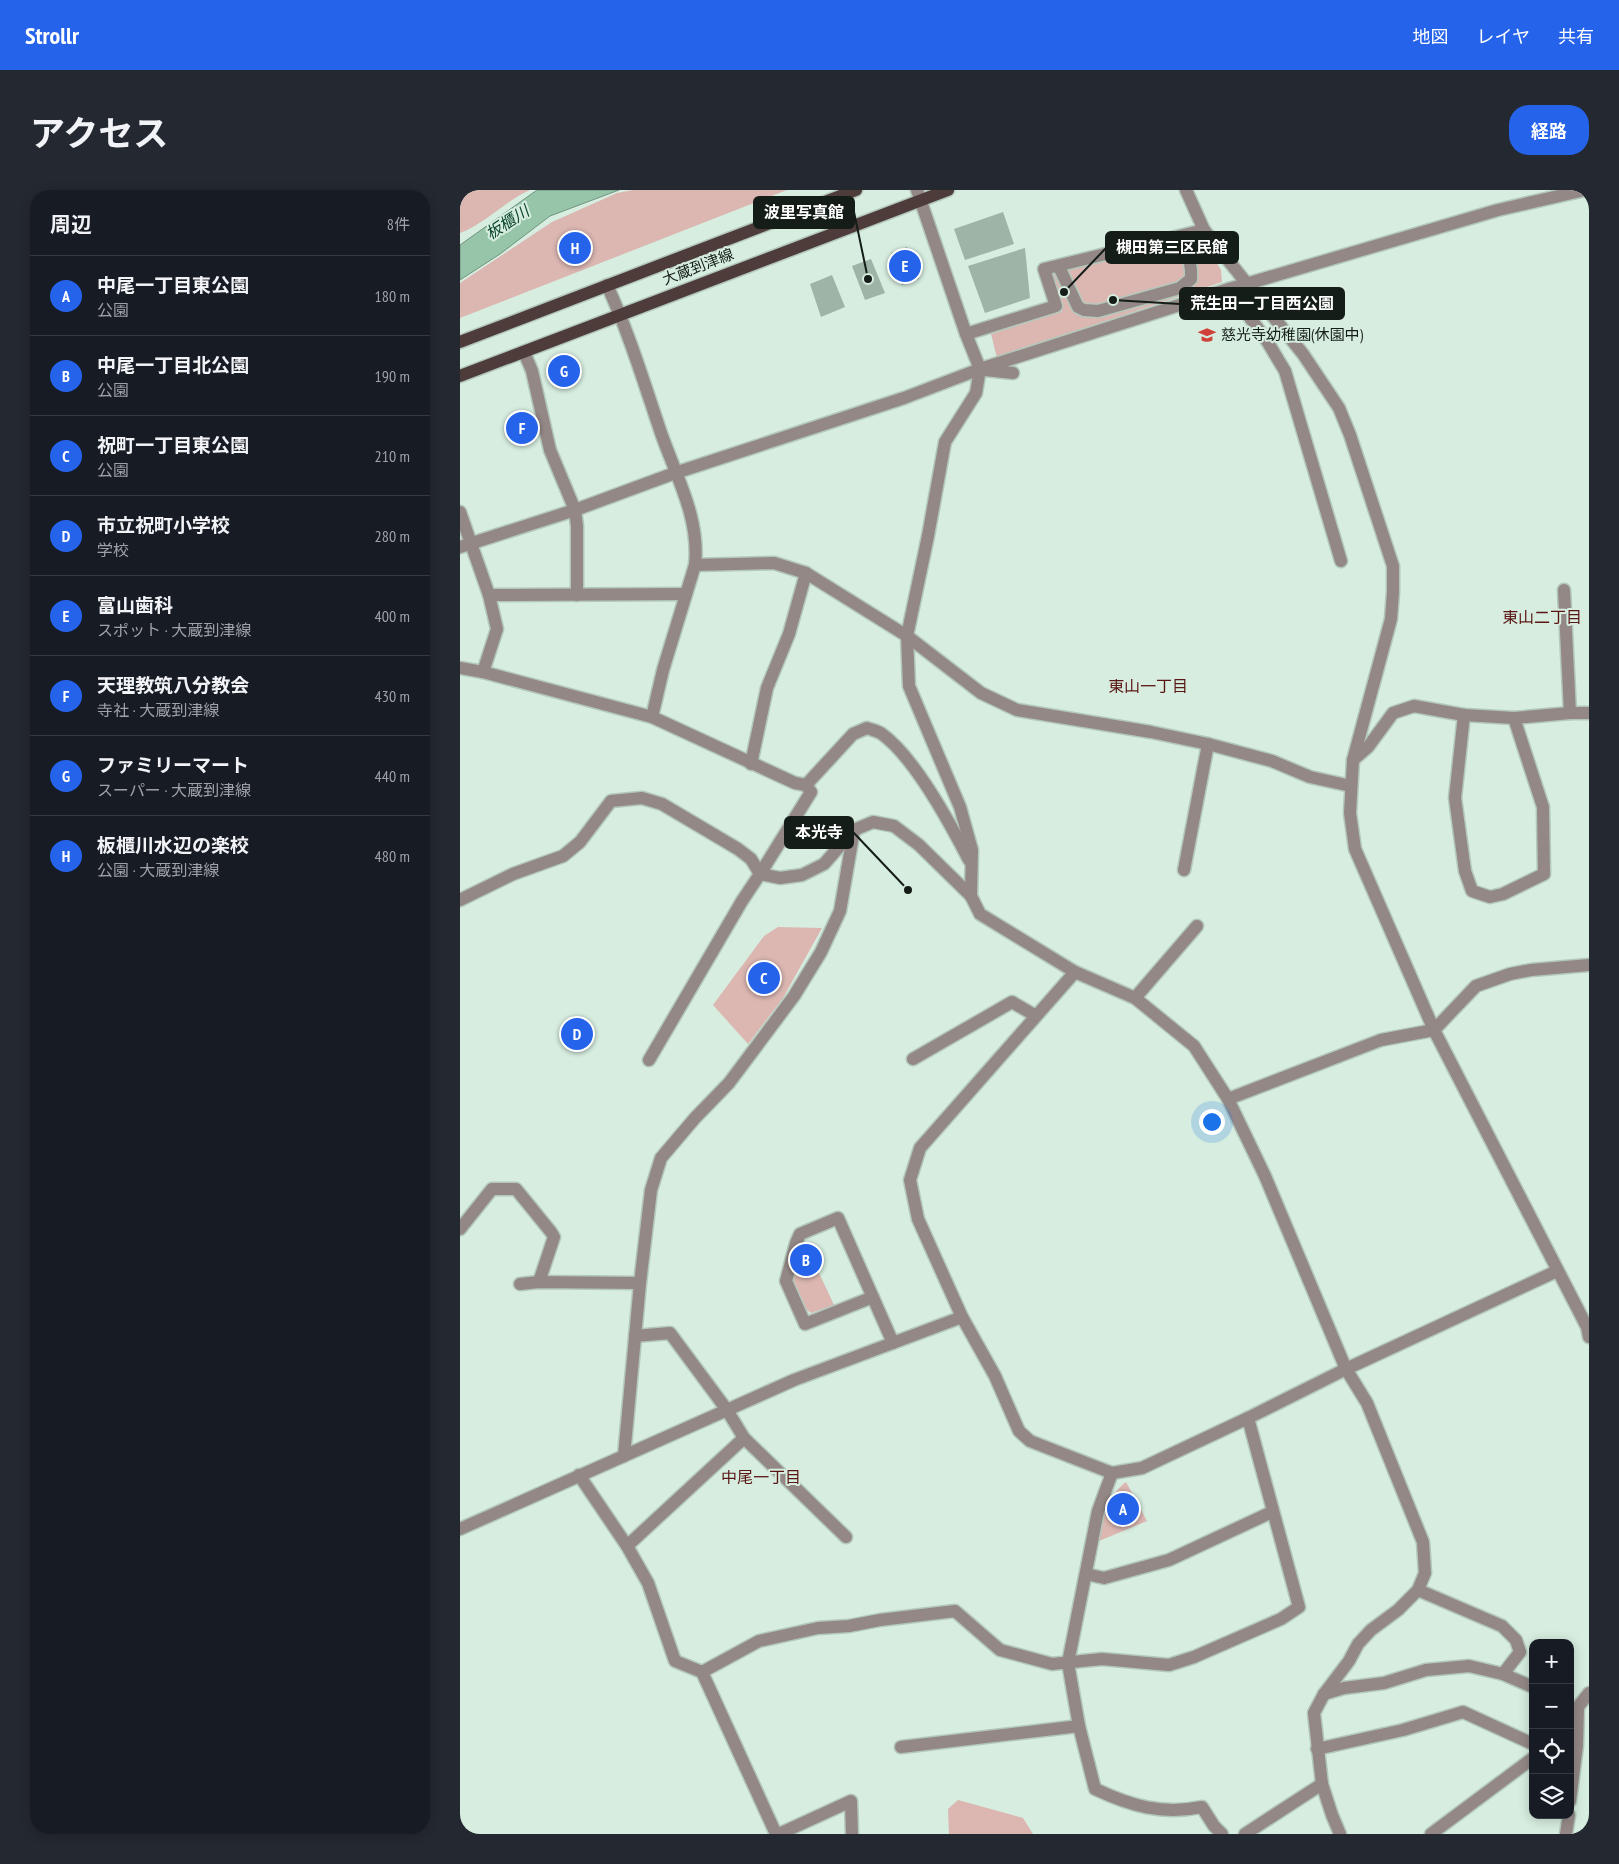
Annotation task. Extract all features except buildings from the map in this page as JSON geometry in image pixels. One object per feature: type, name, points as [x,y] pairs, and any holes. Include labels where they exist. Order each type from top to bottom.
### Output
[{"type":"main road","name":"大蔵到津線","points":[[460,342],[856,190]]},
{"type":"main road","name":"大蔵到津線","points":[[460,376],[920,195],[948,190]]},
{"type":"street","points":[[1186,190],[1204,230],[1304,354],[1339,408],[1350,435],[1393,566],[1394,592],[1391,619],[1353,760],[1350,813],[1355,849],[1434,1030],[1587,1327],[1589,1337]]},
{"type":"street","points":[[465,545],[575,510],[675,473],[904,398],[980,369],[1229,289],[1498,210],[1585,190]]},
{"type":"street","points":[[920,195],[966,334],[980,369],[976,393],[945,442],[907,636],[909,686],[960,806],[972,850],[971,896]]},
{"type":"street","points":[[966,334],[1056,306],[1044,269],[1204,230]]},
{"type":"street","points":[[1186,237],[1191,270],[1197,290]]},
{"type":"street","points":[[1060,268],[1078,307],[1084,310],[1098,311],[1180,288],[1191,279],[1191,270]]},
{"type":"street","points":[[607,285],[620,314],[675,473],[688,505],[694,528],[695,565],[663,670],[652,717]]},
{"type":"street","points":[[1229,289],[1267,341],[1285,371],[1341,561]]},
{"type":"street","points":[[524,352],[532,371],[550,450],[575,510],[577,526],[577,595]]},
{"type":"street","points":[[980,369],[1013,373]]},
{"type":"street","points":[[460,512],[465,545],[489,595],[497,629],[483,672]]},
{"type":"street","points":[[695,565],[774,563],[806,573],[907,636],[980,693],[1017,710],[1151,732],[1208,744],[1272,761],[1310,777],[1351,786]]},
{"type":"street","points":[[752,764],[767,688],[790,634],[806,573]]},
{"type":"street","points":[[1564,590],[1570,713]]},
{"type":"street","points":[[489,595],[686,594]]},
{"type":"street","points":[[460,668],[483,672],[652,717],[795,783],[806,785],[811,792],[742,901],[649,1060]]},
{"type":"street","points":[[1353,760],[1368,747],[1393,712],[1414,706],[1464,715],[1514,718],[1589,713]]},
{"type":"street","points":[[1464,715],[1455,798],[1465,871],[1472,891],[1490,897],[1502,894],[1544,874],[1543,807],[1514,718]]},
{"type":"street","points":[[806,785],[853,734],[868,728],[881,733],[903,754],[926,787],[955,832],[972,865]]},
{"type":"street","points":[[1184,870],[1208,744]]},
{"type":"street","points":[[460,900],[513,874],[563,856],[580,842],[611,801],[642,798],[662,804],[738,848],[751,859],[760,874],[780,878],[802,875],[824,864],[854,830],[872,822],[894,826],[920,845],[971,896],[980,914],[1075,972],[1136,998],[1194,1046],[1228,1099],[1265,1176],[1346,1369],[1367,1403],[1423,1542],[1425,1573],[1418,1590],[1398,1610],[1371,1630],[1358,1644],[1349,1660],[1324,1694],[1314,1713],[1322,1784],[1340,1834]]},
{"type":"street","points":[[624,1456],[640,1283],[652,1190],[661,1158],[695,1118],[729,1083],[794,996],[821,952],[840,911],[854,830]]},
{"type":"street","points":[[1136,998],[1197,926]]},
{"type":"street","points":[[1228,1099],[1382,1040],[1434,1030],[1476,986],[1510,974],[1589,965]]},
{"type":"street","points":[[1075,972],[920,1148],[910,1180],[918,1219],[962,1317],[995,1376],[1019,1431],[1030,1441],[1112,1473],[1142,1468],[1346,1369],[1558,1271]]},
{"type":"street","points":[[913,1059],[1012,1002],[1036,1016]]},
{"type":"street","points":[[460,1229],[492,1189],[516,1189],[554,1237],[539,1282]]},
{"type":"street","points":[[873,1297],[805,1324],[786,1281],[800,1234],[838,1218],[873,1297],[893,1343]]},
{"type":"street","points":[[520,1284],[539,1282],[640,1283]]},
{"type":"street","points":[[460,1529],[794,1380],[962,1317]]},
{"type":"street","points":[[635,1336],[670,1334],[727,1410],[744,1438],[846,1537]]},
{"type":"street","points":[[702,1672],[759,1641],[818,1628],[849,1626],[880,1620],[954,1611],[1000,1650],[1052,1664],[1102,1659],[1169,1665],[1194,1657],[1272,1622],[1299,1607],[1248,1418]]},
{"type":"street","points":[[627,1546],[744,1438]]},
{"type":"street","points":[[1112,1473],[1098,1511],[1068,1662],[1080,1726],[1095,1789],[1117,1800],[1153,1809],[1181,1811],[1202,1807],[1214,1826],[1222,1834]]},
{"type":"street","points":[[579,1475],[627,1546],[648,1583],[675,1660],[702,1672],[778,1834],[851,1800],[852,1834]]},
{"type":"street","points":[[1086,1574],[1104,1578],[1169,1560],[1272,1512]]},
{"type":"street","points":[[1418,1590],[1502,1626],[1516,1640],[1520,1652],[1503,1674]]},
{"type":"street","points":[[1324,1694],[1344,1688],[1384,1683],[1426,1670],[1469,1666],[1503,1674],[1529,1685]]},
{"type":"street","points":[[1574,1705],[1589,1692]]},
{"type":"street","points":[[1317,1749],[1403,1730],[1463,1712],[1529,1742]]},
{"type":"street","points":[[901,1747],[1080,1726]]},
{"type":"street","points":[[1431,1834],[1529,1761]]},
{"type":"street","points":[[1245,1834],[1322,1784]]},
{"type":"street","points":[[1566,1834],[1568,1819]]},
{"type":"shaded area","points":[[475,190],[530,190],[478,224],[460,233],[460,197]]},
{"type":"shaded area","points":[[633,190],[787,190],[460,318],[460,283],[552,222],[617,193]]},
{"type":"shaded area","points":[[1199,234],[1221,270],[1222,282],[997,358],[991,334],[1062,311],[1048,271]]},
{"type":"shaded area","points":[[778,927],[822,928],[783,998],[748,1044],[713,1005],[764,936]]},
{"type":"shaded area","points":[[804,1241],[834,1305],[811,1313],[807,1310],[792,1279]]},
{"type":"shaded area","points":[[1126,1482],[1147,1521],[1099,1541],[1104,1516],[1110,1501]]},
{"type":"shaded area","points":[[958,1800],[1023,1818],[1033,1834],[949,1834],[948,1809]]},
{"type":"water","name":"板櫃川","points":[[537,190],[619,190],[550,216],[500,254],[460,280],[460,245]]},
{"type":"place","name":"板櫃川水辺の楽校","points":[[575,248]]},
{"type":"place","name":"富山歯科","points":[[905,266]]},
{"type":"place","name":"波里写真館","points":[[868,279]]},
{"type":"place","name":"槻田第三区民館","points":[[1064,292]]},
{"type":"place","name":"荒生田一丁目西公園","points":[[1113,300]]},
{"type":"place","name":"慈光寺幼稚園(休園中)","points":[[1207,335]]},
{"type":"place","name":"ファミリーマート","points":[[564,371]]},
{"type":"place","name":"天理教筑八分教会","points":[[522,428]]},
{"type":"place","name":"本光寺","points":[[908,890]]},
{"type":"place","name":"祝町一丁目東公園","points":[[764,978]]},
{"type":"place","name":"市立祝町小学校","points":[[577,1034]]},
{"type":"place","name":"中尾一丁目北公園","points":[[806,1260]]},
{"type":"place","name":"中尾一丁目東公園","points":[[1123,1509]]},
{"type":"district","name":"東山二丁目","points":[[1542,617]]},
{"type":"district","name":"東山一丁目","points":[[1148,686]]},
{"type":"district","name":"中尾一丁目","points":[[761,1477]]}]
